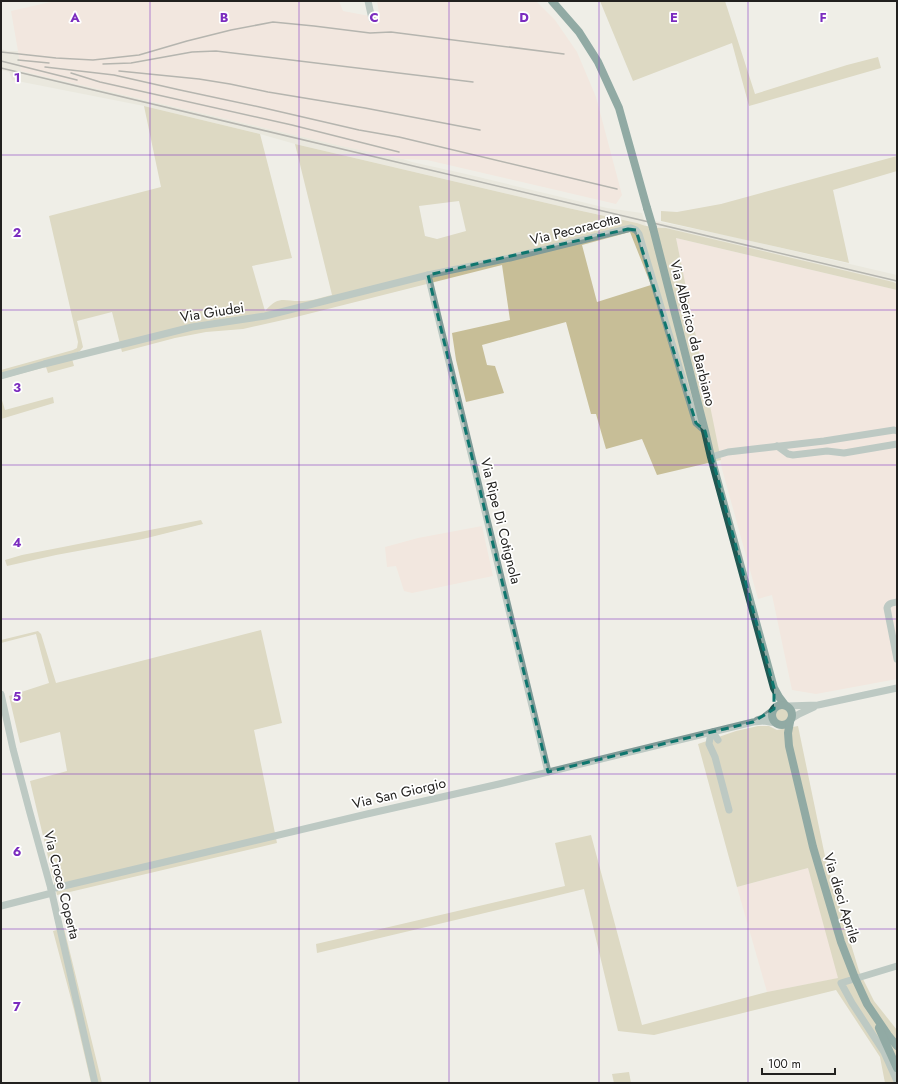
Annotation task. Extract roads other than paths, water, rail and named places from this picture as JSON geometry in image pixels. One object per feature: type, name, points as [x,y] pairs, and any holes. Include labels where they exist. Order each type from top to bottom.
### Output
[{"type":"main road","name":"Via Alberico da Barbiano","points":[[552,1],[579,32],[598,62],[619,108],[648,208],[711,457],[774,688],[786,706]]},
{"type":"main road","name":"Via Alberico da Barbiano","points":[[773,710],[774,688]]},
{"type":"main road","points":[[779,705],[786,706],[790,708],[792,713],[790,720],[785,725],[777,724],[772,718],[773,710],[779,705]]},
{"type":"main road","name":"Via dieci Aprile","points":[[790,720],[788,733],[789,746],[813,847],[842,942],[855,978],[867,1004],[897,1046]]},
{"type":"main road","name":"Via dieci Aprile","points":[[777,724],[789,746]]},
{"type":"main road","points":[[867,1004],[897,1068]]},
{"type":"street","points":[[368,1],[372,19]]},
{"type":"street","name":"Via Pecoracotta","points":[[428,276],[510,258],[631,228],[636,230],[639,234],[696,423],[705,431]]},
{"type":"street","name":"Via Giudei","points":[[1,376],[192,327],[265,316],[428,276]]},
{"type":"street","name":"Via Ripe Di Cotignola","points":[[428,276],[548,772]]},
{"type":"street","points":[[711,457],[728,452],[894,430],[897,431]]},
{"type":"street","points":[[778,446],[788,454],[793,455],[827,451],[844,453],[897,444]]},
{"type":"street","points":[[897,602],[890,603],[887,605],[887,608],[897,659]]},
{"type":"street","points":[[786,706],[818,705],[897,688]]},
{"type":"street","name":"Via Croce Coperta","points":[[1,694],[26,799],[51,891],[95,1083]]},
{"type":"street","points":[[790,720],[818,705]]},
{"type":"street","name":"Via San Giorgio","points":[[1,906],[51,891],[753,722],[763,718],[773,710]]},
{"type":"street","name":"Via San Giorgio","points":[[753,722],[777,724]]},
{"type":"street","points":[[714,757],[715,746],[728,728]]},
{"type":"street","points":[[713,732],[718,740]]},
{"type":"street","points":[[709,744],[713,732]]},
{"type":"street","points":[[698,735],[707,740],[709,744],[729,810]]},
{"type":"street","points":[[897,966],[841,983],[852,1003],[884,1052],[897,1081]]},
{"type":"railway","points":[[1,52],[56,58],[93,60],[139,55],[231,30],[273,22],[370,33],[391,32],[564,54]]},
{"type":"railway","points":[[103,64],[131,63],[192,52],[216,51],[473,82]]},
{"type":"railway","points":[[18,60],[49,63]]},
{"type":"railway","points":[[1,61],[77,80]]},
{"type":"railway","points":[[45,67],[114,75],[359,130],[399,137],[617,189]]},
{"type":"railway","points":[[1,68],[897,281]]},
{"type":"railway","points":[[119,71],[199,79],[230,84],[480,130]]},
{"type":"railway","points":[[71,73],[100,82],[292,125],[399,152]]}]
